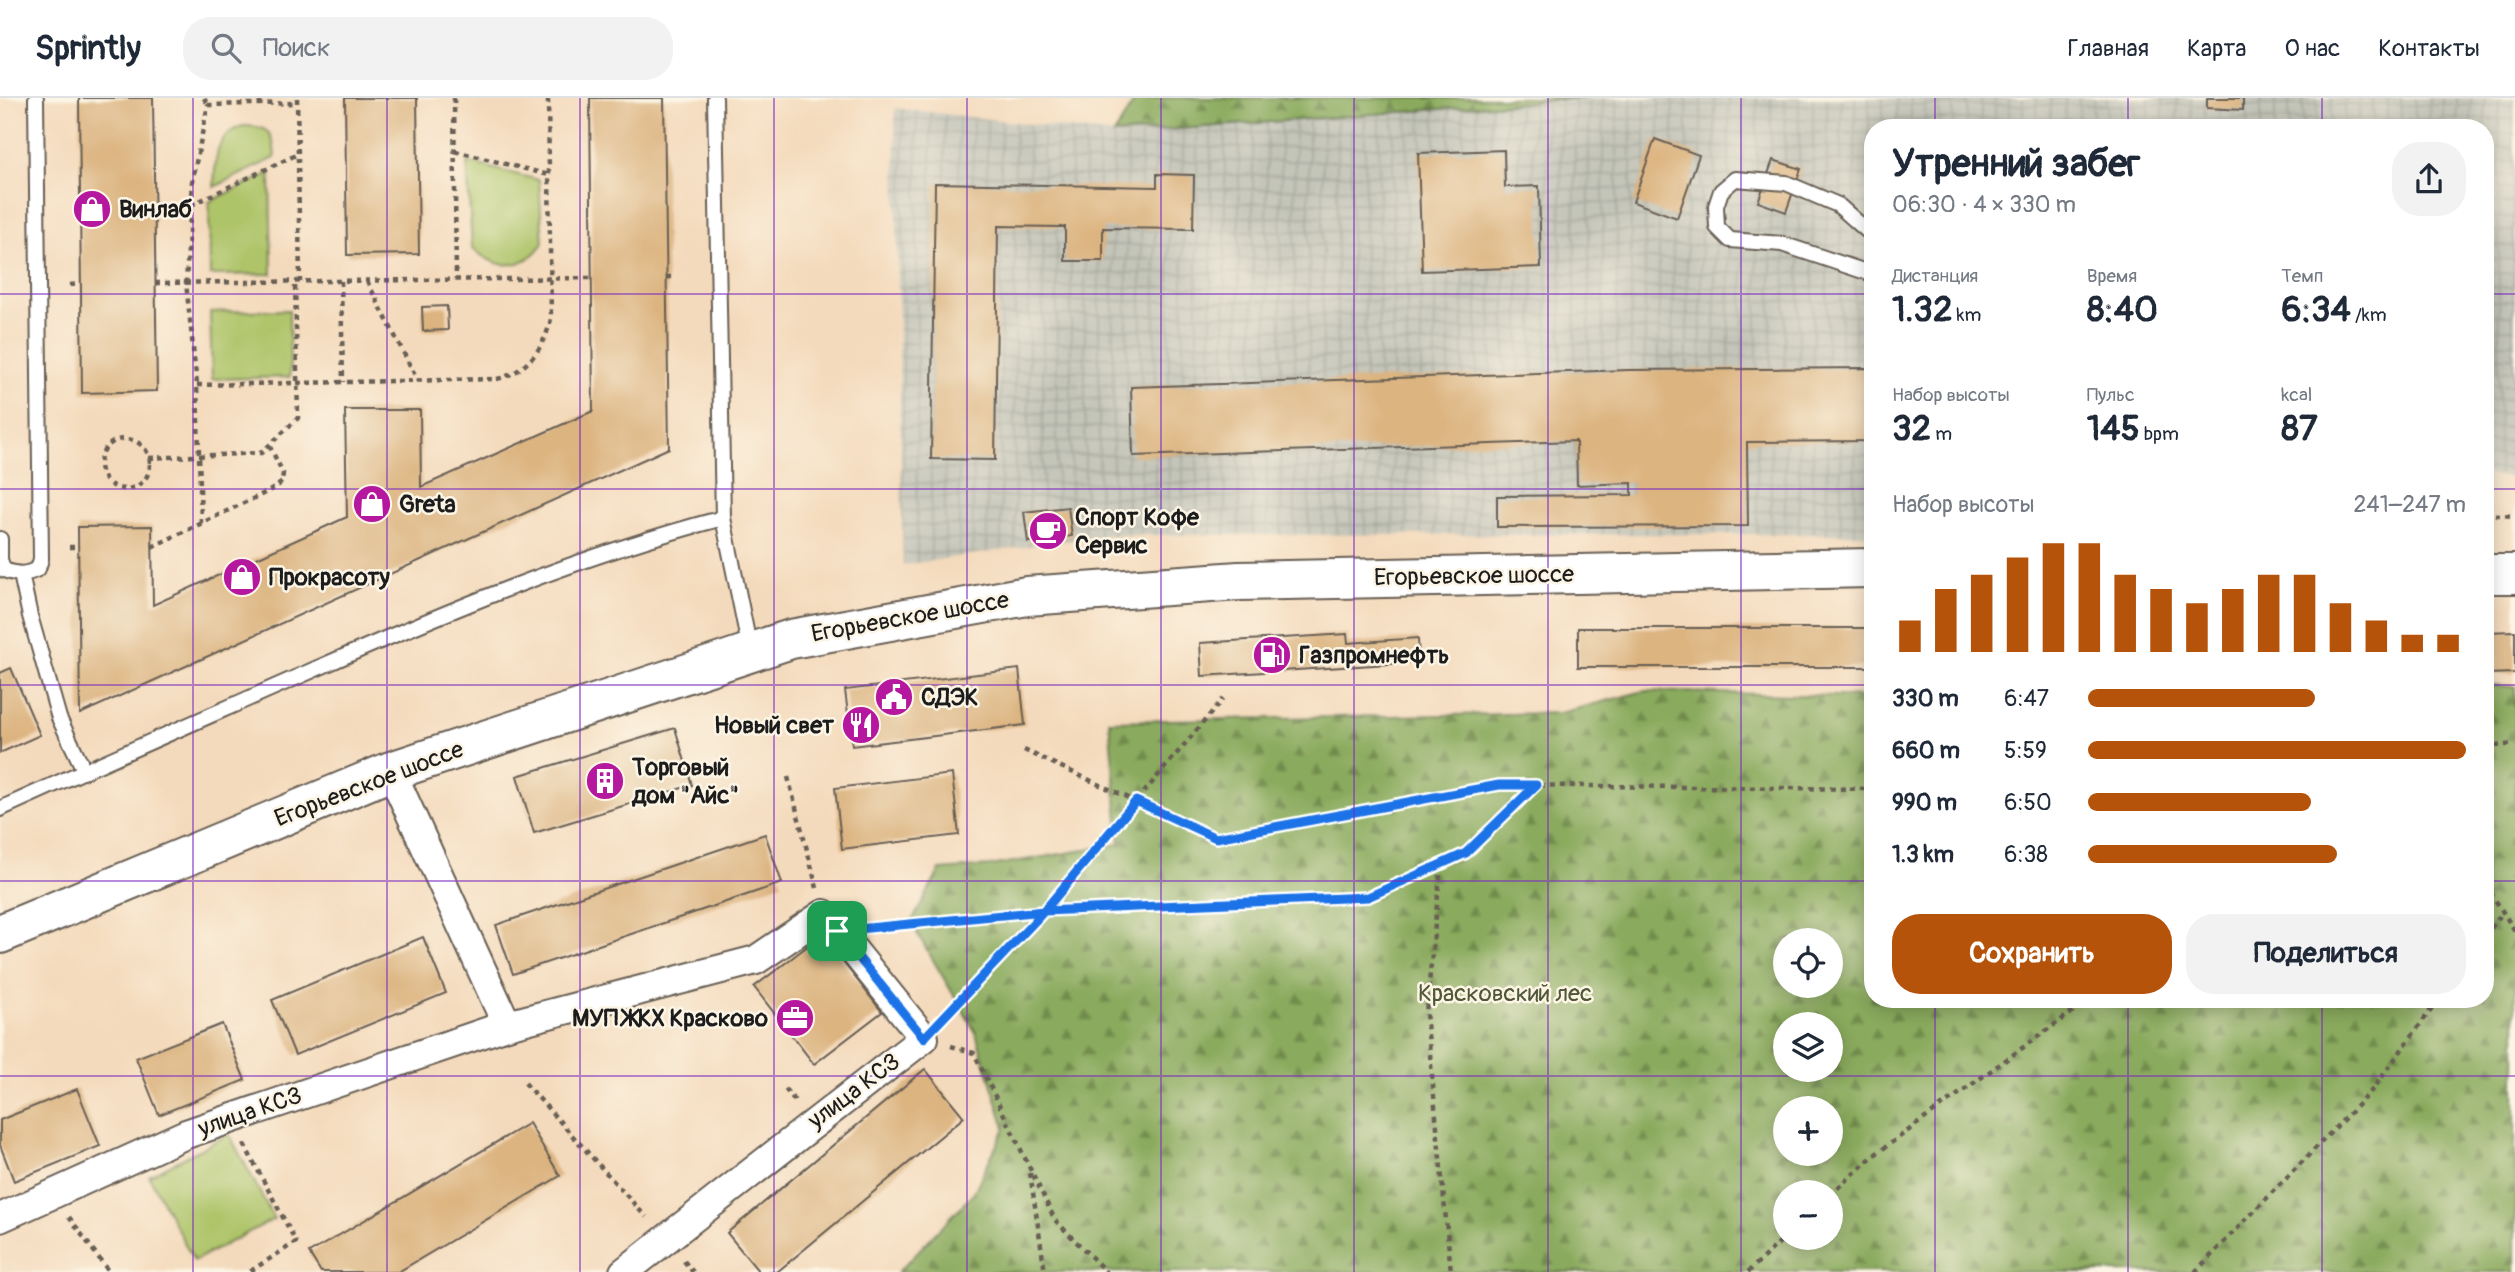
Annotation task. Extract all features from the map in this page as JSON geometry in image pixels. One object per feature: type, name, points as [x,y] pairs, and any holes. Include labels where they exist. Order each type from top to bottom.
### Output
[{"type":"main road","name":"Егорьевское шоссе","points":[[0,934],[391,771],[791,639],[1027,596],[1239,581],[1864,567]]},
{"type":"main road","points":[[2494,574],[2515,574]]},
{"type":"street","points":[[391,771],[507,1025]]},
{"type":"street","name":"улица КСЗ","points":[[0,1218],[186,1134],[231,1118],[507,1025],[756,960],[831,923],[924,1038],[624,1272]]},
{"type":"lane","points":[[0,539],[0,560],[4,570],[28,574],[38,569],[41,559],[36,98]]},
{"type":"lane","points":[[715,98],[723,518],[750,652]]},
{"type":"lane","points":[[1864,228],[1838,205],[1786,183],[1735,179],[1721,191],[1716,206],[1717,227],[1730,240],[1782,244],[1864,271]]},
{"type":"lane","points":[[0,809],[483,597],[668,532],[723,518]]},
{"type":"lane","points":[[21,574],[59,718],[85,770]]},
{"type":"path","points":[[201,523],[197,385],[186,283],[192,182],[208,105],[204,98]]},
{"type":"path","points":[[454,98],[456,280]]},
{"type":"path","points":[[197,385],[498,379],[512,376],[523,369],[548,333],[551,318],[550,98]]},
{"type":"path","points":[[149,458],[261,453],[298,418],[297,100],[208,105]]},
{"type":"path","points":[[455,151],[549,175]]},
{"type":"path","points":[[190,205],[298,154]]},
{"type":"path","points":[[667,277],[674,277]]},
{"type":"path","points":[[155,283],[592,278]]},
{"type":"path","points":[[341,281],[343,382]]},
{"type":"path","points":[[367,281],[418,381]]},
{"type":"path","points":[[70,285],[81,284]]},
{"type":"path","points":[[129,439],[139,443],[149,458],[148,474],[142,483],[132,489],[121,490],[110,485],[99,466],[101,455],[117,440],[129,439]]},
{"type":"path","points":[[152,547],[275,488],[282,482],[283,473],[270,447]]},
{"type":"path","points":[[2494,515],[2515,516]]},
{"type":"path","points":[[69,547],[78,547]]},
{"type":"path","points":[[1107,1272],[1055,1220],[974,1053],[924,1038],[1044,911],[1223,699]]},
{"type":"path","points":[[2494,746],[2515,744]]},
{"type":"path","points":[[1024,750],[1216,838],[1499,785],[1864,789]]},
{"type":"path","points":[[788,777],[831,923],[1368,897],[1466,853],[1536,785]]},
{"type":"path","points":[[1441,864],[1426,1013],[1451,1272]]},
{"type":"path","points":[[2494,898],[2515,931]]},
{"type":"path","points":[[2494,924],[2503,912]]},
{"type":"path","points":[[1843,1183],[1873,1156],[2078,1008]]},
{"type":"path","points":[[2195,1272],[2374,1089],[2432,1008]]},
{"type":"path","points":[[525,1083],[693,1272]]},
{"type":"path","points":[[231,1118],[296,1242],[249,1272]]},
{"type":"path","points":[[1030,1169],[1045,1272]]},
{"type":"path","points":[[52,1194],[109,1272]]},
{"type":"path","points":[[1748,1272],[1773,1248]]},
{"type":"shaded area","points":[[1583,98],[2515,98],[2515,478],[2494,475],[2494,119],[1864,119],[1864,534],[1104,535],[903,565],[895,108],[1114,134]]},
{"type":"green space","points":[[1136,98],[1583,98],[1114,134]]},
{"type":"green space","points":[[243,126],[259,127],[268,133],[273,143],[275,158],[214,187],[216,158],[221,142],[233,130]]},
{"type":"green space","points":[[467,162],[539,180],[543,243],[527,259],[518,263],[499,263],[481,255],[472,247]]},
{"type":"green space","points":[[270,173],[272,274],[210,275],[209,202]]},
{"type":"green space","points":[[289,310],[290,377],[212,379],[210,312]]},
{"type":"green space","name":"Красковский лес","points":[[2494,685],[2515,687],[2515,1272],[898,1272],[973,1194],[1005,1128],[975,1031],[911,923],[940,870],[990,866],[1120,844],[1109,721],[1560,713],[1644,691],[1864,697],[1864,1008],[2494,1008]]},
{"type":"green space","points":[[229,1134],[274,1219],[194,1261],[149,1176]]},
{"type":"building","points":[[79,98],[153,98],[157,391],[82,393]]},
{"type":"building","points":[[345,98],[417,98],[419,254],[347,255]]},
{"type":"building","points":[[590,98],[664,98],[669,448],[80,714],[78,527],[152,526],[153,605],[347,517],[345,410],[420,410],[421,487],[593,411]]},
{"type":"building","points":[[2207,98],[2243,98],[2243,110],[2207,108]]},
{"type":"building","points":[[1655,139],[1699,155],[1677,218],[1633,202]]},
{"type":"building","points":[[1504,150],[1505,187],[1539,186],[1541,267],[1422,271],[1418,153]]},
{"type":"building","points":[[1773,160],[1801,169],[1786,212],[1758,202]]},
{"type":"building","points":[[1157,174],[1194,175],[1193,229],[1103,228],[1103,261],[1065,261],[1065,227],[998,226],[995,460],[931,459],[935,183],[1157,187]]},
{"type":"building","points":[[447,306],[448,330],[423,331],[422,307]]},
{"type":"building","points":[[1864,368],[1864,441],[1747,442],[1748,526],[1497,527],[1497,496],[1632,495],[1632,483],[1577,485],[1576,441],[1133,456],[1131,387],[1629,370]]},
{"type":"building","points":[[1068,507],[1072,536],[1028,542],[1024,512]]},
{"type":"building","points":[[1578,628],[1864,628],[1864,667],[1578,667]]},
{"type":"building","points":[[2515,631],[2515,673],[2494,674],[2494,632]]},
{"type":"building","points":[[1347,634],[1348,643],[1418,638],[1419,662],[1202,676],[1200,643]]},
{"type":"building","points":[[11,668],[40,735],[0,753],[0,673]]},
{"type":"building","points":[[1019,669],[1025,725],[852,746],[845,690]]},
{"type":"building","name":"Торговый дом \"Айс\"","points":[[675,728],[692,785],[534,833],[517,776]]},
{"type":"building","points":[[952,774],[959,835],[842,849],[835,788]]},
{"type":"building","points":[[765,834],[782,883],[513,974],[496,925]]},
{"type":"building","points":[[822,935],[882,1012],[814,1064],[754,987]]},
{"type":"building","points":[[423,937],[446,993],[295,1055],[272,1000]]},
{"type":"building","points":[[222,1024],[245,1080],[159,1115],[136,1058]]},
{"type":"building","points":[[925,1069],[964,1117],[777,1272],[759,1272],[727,1233]]},
{"type":"building","points":[[77,1089],[100,1146],[14,1181],[0,1145],[0,1120]]},
{"type":"building","points":[[529,1123],[560,1176],[398,1272],[321,1272],[309,1253]]},
{"type":"place","name":"Винлаб","points":[[92,209]]},
{"type":"place","name":"Greta","points":[[372,504]]},
{"type":"place","name":"Спорт Кофе Сервис","points":[[1048,531]]},
{"type":"place","name":"Прокрасоту","points":[[242,577]]},
{"type":"place","name":"Газпромнефть","points":[[1272,655]]},
{"type":"place","name":"СДЭК","points":[[894,697]]},
{"type":"place","name":"Новый свет","points":[[861,725]]},
{"type":"place","name":"Торговый дом \"Айс\"","points":[[605,781]]},
{"type":"place","name":"МУП ЖКХ Красково","points":[[795,1018]]},
{"type":"route","points":[[837,931],[924,1038],[1044,911],[1136,801],[1216,838],[1499,785],[1536,785],[1466,853],[1368,897],[1044,911],[837,931]]}]
